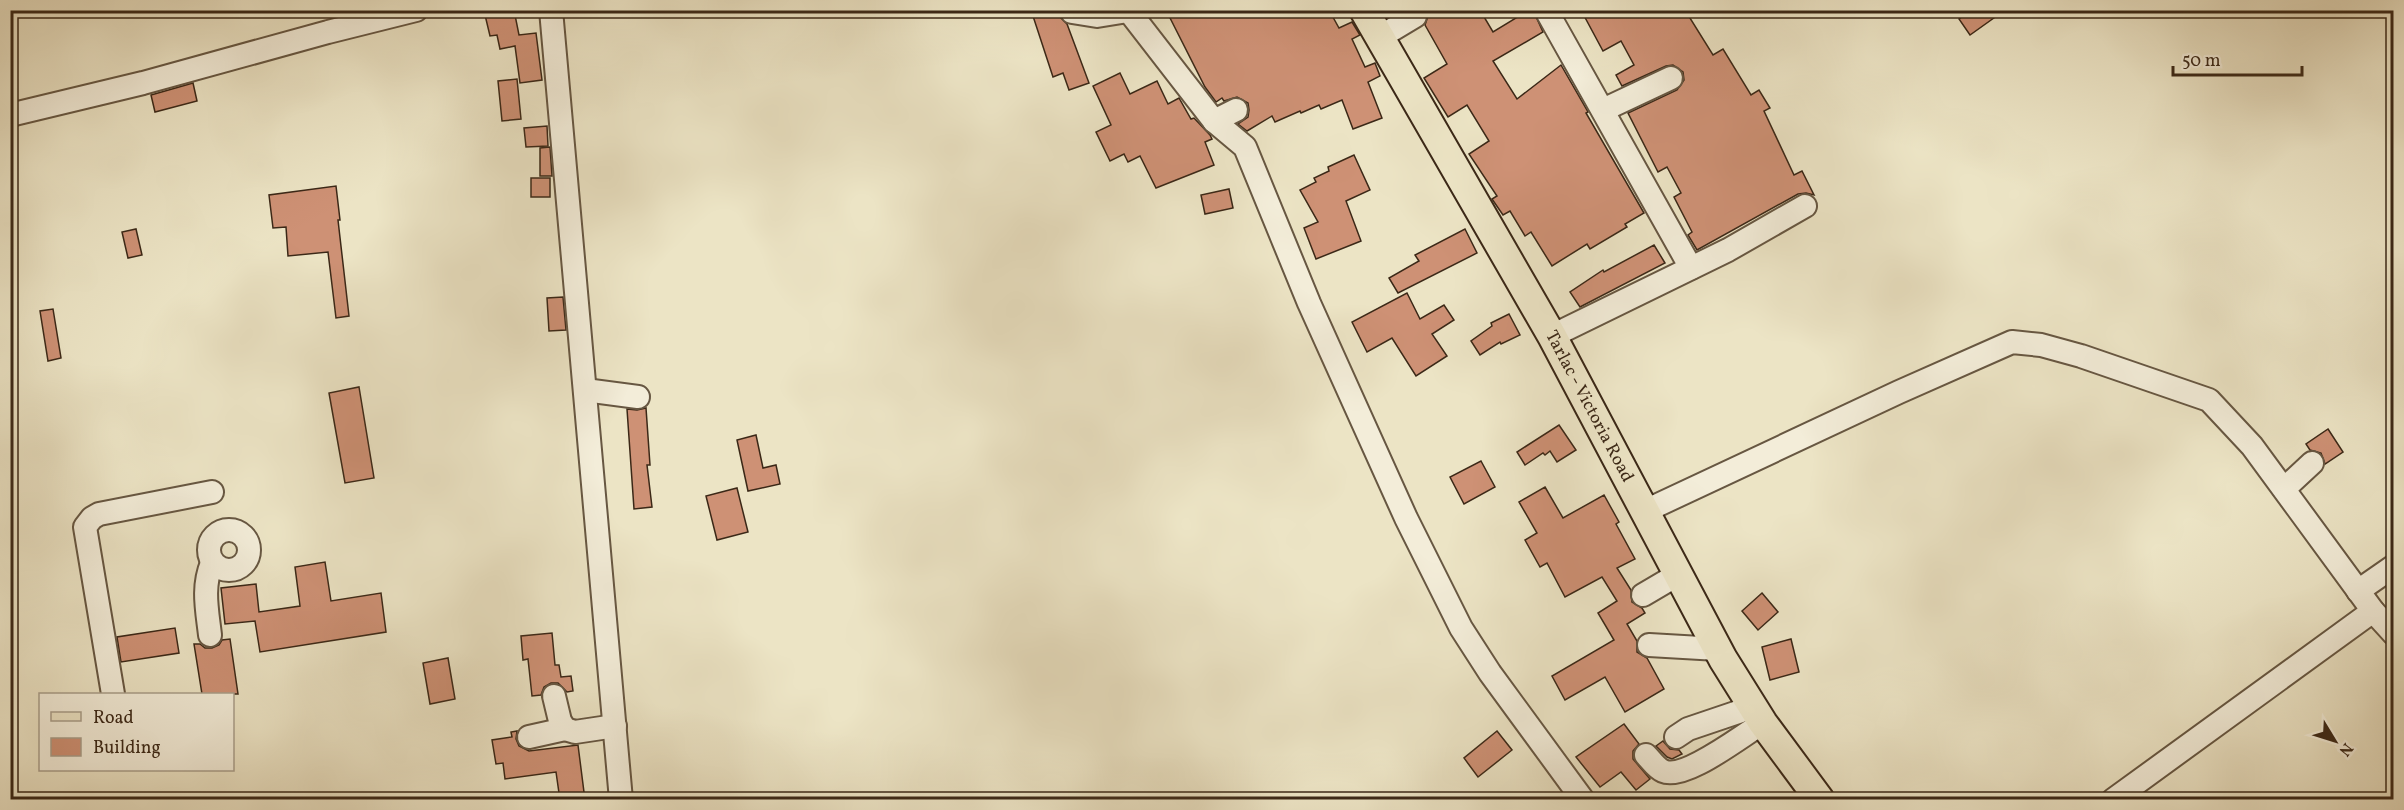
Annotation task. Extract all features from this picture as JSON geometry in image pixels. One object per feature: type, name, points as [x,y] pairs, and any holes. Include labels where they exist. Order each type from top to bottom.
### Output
[{"type":"main road","name":"Tarlac - Victoria Road","points":[[1364,10],[1502,254],[1552,336],[1643,512],[1718,650],[1758,715],[1818,799]]},
{"type":"street","points":[[10,115],[143,83],[416,10]]},
{"type":"street","points":[[551,10],[621,800]]},
{"type":"street","points":[[1546,10],[1692,268]]},
{"type":"street","points":[[1072,12],[1097,16],[1128,11],[1214,121],[1245,147],[1309,303],[1406,518],[1461,628],[1490,674],[1583,800]]},
{"type":"street","points":[[1380,37],[1415,16]]},
{"type":"street","points":[[1603,110],[1671,78]]},
{"type":"street","points":[[1214,121],[1236,110]]},
{"type":"street","points":[[1552,336],[1692,268],[1805,206]]},
{"type":"street","points":[[1643,512],[1899,392],[2012,342],[2041,345],[2081,356],[2209,400],[2252,446],[2373,611],[2394,634]]},
{"type":"street","points":[[585,390],[638,397]]},
{"type":"street","points":[[2284,489],[2312,463]]},
{"type":"street","points":[[113,693],[85,527],[92,518],[99,514],[212,492]]},
{"type":"street","points":[[210,635],[205,591],[212,563]]},
{"type":"street","points":[[2358,591],[2394,566]]},
{"type":"street","points":[[1643,595],[1677,575]]},
{"type":"street","points":[[2113,800],[2373,611]]},
{"type":"street","points":[[1649,645],[1718,650]]},
{"type":"street","points":[[554,696],[560,721],[565,729]]},
{"type":"street","points":[[1676,737],[1688,729],[1758,715]]},
{"type":"street","points":[[1646,755],[1664,771],[1680,772],[1695,766],[1758,715]]},
{"type":"street","points":[[529,737],[565,729],[575,732],[615,726]]},
{"type":"building","points":[[502,10],[514,10],[519,35],[536,33],[542,80],[520,83],[515,46],[500,49],[497,35],[490,36],[485,15]]},
{"type":"building","points":[[1031,10],[1059,10],[1060,17],[1067,24],[1089,83],[1069,90],[1063,73],[1053,77]]},
{"type":"building","points":[[1166,10],[1329,10],[1339,28],[1352,22],[1360,35],[1352,39],[1365,67],[1375,63],[1380,76],[1368,82],[1382,118],[1353,129],[1342,100],[1321,109],[1319,105],[1301,113],[1300,111],[1275,122],[1272,116],[1247,131],[1238,124],[1248,117],[1248,103],[1237,97],[1224,101],[1222,98],[1216,102],[1205,87]]},
{"type":"building","points":[[1427,10],[1480,10],[1493,32],[1529,10],[1533,10],[1543,32],[1493,61],[1517,99],[1561,65],[1644,213],[1625,224],[1627,227],[1590,249],[1587,244],[1552,266],[1531,232],[1525,236],[1510,211],[1503,215],[1492,199],[1497,196],[1469,154],[1489,141],[1467,105],[1448,117],[1424,78],[1447,64],[1425,25]]},
{"type":"building","points":[[1581,10],[1685,10],[1713,55],[1723,49],[1751,95],[1759,90],[1770,108],[1764,111],[1794,175],[1802,171],[1814,195],[1798,194],[1697,250],[1688,235],[1692,232],[1674,197],[1681,193],[1667,167],[1658,172],[1628,113],[1677,90],[1684,80],[1683,72],[1673,65],[1666,66],[1622,86],[1616,75],[1634,65],[1621,41],[1603,51]]},
{"type":"building","points":[[1972,10],[2005,10],[1970,35],[1959,19]]},
{"type":"building","points":[[1120,73],[1130,94],[1157,81],[1168,104],[1179,98],[1191,119],[1194,118],[1210,135],[1212,139],[1205,142],[1214,165],[1156,188],[1140,156],[1128,162],[1124,154],[1110,161],[1096,132],[1111,125],[1093,86]]},
{"type":"building","points":[[517,79],[521,119],[502,121],[498,81]]},
{"type":"building","points":[[193,83],[197,101],[155,112],[151,95]]},
{"type":"building","points":[[547,126],[548,146],[526,147],[524,128]]},
{"type":"building","points":[[550,147],[552,176],[540,176],[540,148]]},
{"type":"building","points":[[1354,155],[1370,190],[1346,201],[1361,241],[1316,259],[1304,228],[1318,222],[1300,190],[1316,182],[1314,178],[1329,171],[1328,167]]},
{"type":"building","points":[[531,178],[550,178],[550,197],[531,197]]},
{"type":"building","points":[[336,186],[349,316],[336,318],[328,252],[288,256],[286,227],[273,228],[269,195]]},
{"type":"building","points":[[1229,189],[1233,208],[1205,214],[1201,195]]},
{"type":"building","points":[[136,229],[142,255],[128,258],[122,232]]},
{"type":"building","points":[[1465,229],[1477,253],[1398,293],[1389,278],[1419,261],[1415,255]]},
{"type":"building","points":[[1654,245],[1665,263],[1580,307],[1570,292],[1603,270],[1604,272]]},
{"type":"building","points":[[1407,293],[1420,319],[1444,305],[1454,320],[1432,334],[1447,356],[1416,376],[1392,338],[1367,352],[1352,322]]},
{"type":"building","points":[[563,297],[566,330],[549,331],[547,298]]},
{"type":"building","points":[[53,309],[61,358],[48,361],[40,311]]},
{"type":"building","points":[[1509,314],[1520,335],[1501,344],[1500,342],[1480,355],[1471,341],[1492,326],[1491,323]]},
{"type":"building","points":[[359,387],[374,478],[345,483],[329,393]]},
{"type":"building","points":[[646,408],[650,465],[647,465],[652,507],[634,509],[627,409]]},
{"type":"building","points":[[1559,425],[1576,450],[1557,462],[1550,451],[1545,455],[1543,453],[1525,465],[1517,452]]},
{"type":"building","points":[[2328,429],[2343,452],[2325,464],[2321,453],[2310,450],[2306,444]]},
{"type":"building","points":[[756,435],[763,468],[776,465],[780,484],[748,491],[737,440]]},
{"type":"building","points":[[1481,461],[1495,487],[1464,504],[1450,477]]},
{"type":"building","points":[[1545,487],[1563,518],[1604,495],[1619,522],[1616,524],[1635,559],[1617,568],[1631,590],[1632,602],[1642,608],[1645,613],[1627,624],[1637,641],[1637,652],[1647,658],[1664,689],[1625,712],[1605,677],[1565,700],[1552,676],[1614,640],[1598,613],[1617,601],[1602,577],[1565,597],[1547,563],[1540,567],[1525,540],[1537,533],[1519,502]]},
{"type":"building","points":[[737,488],[748,532],[717,540],[706,496]]},
{"type":"building","points":[[325,562],[331,601],[381,593],[386,632],[260,652],[255,621],[225,624],[221,588],[256,584],[259,612],[300,606],[295,567]]},
{"type":"building","points":[[1762,593],[1778,612],[1758,630],[1742,611]]},
{"type":"building","points":[[175,628],[179,653],[121,662],[117,637]]},
{"type":"building","points":[[552,633],[555,665],[559,665],[561,677],[571,676],[573,691],[567,692],[558,683],[551,683],[544,687],[541,695],[532,696],[528,659],[523,660],[521,636]]},
{"type":"building","points":[[230,639],[238,694],[202,693],[194,644],[212,648],[219,645],[222,640]]},
{"type":"building","points":[[1791,639],[1799,672],[1770,680],[1762,647]]},
{"type":"building","points":[[448,658],[455,699],[430,704],[423,663]]},
{"type":"building","points":[[1624,724],[1639,744],[1633,751],[1633,759],[1650,779],[1636,790],[1621,772],[1600,787],[1576,757]]},
{"type":"building","points":[[517,731],[516,739],[519,746],[529,751],[578,745],[585,800],[560,800],[556,772],[505,779],[503,763],[496,764],[492,740],[512,737],[511,732]]},
{"type":"building","points":[[1497,731],[1512,750],[1478,777],[1464,758]]},
{"type":"building","points":[[1663,741],[1670,749],[1679,750],[1682,754],[1672,759],[1667,757],[1656,746]]}]
